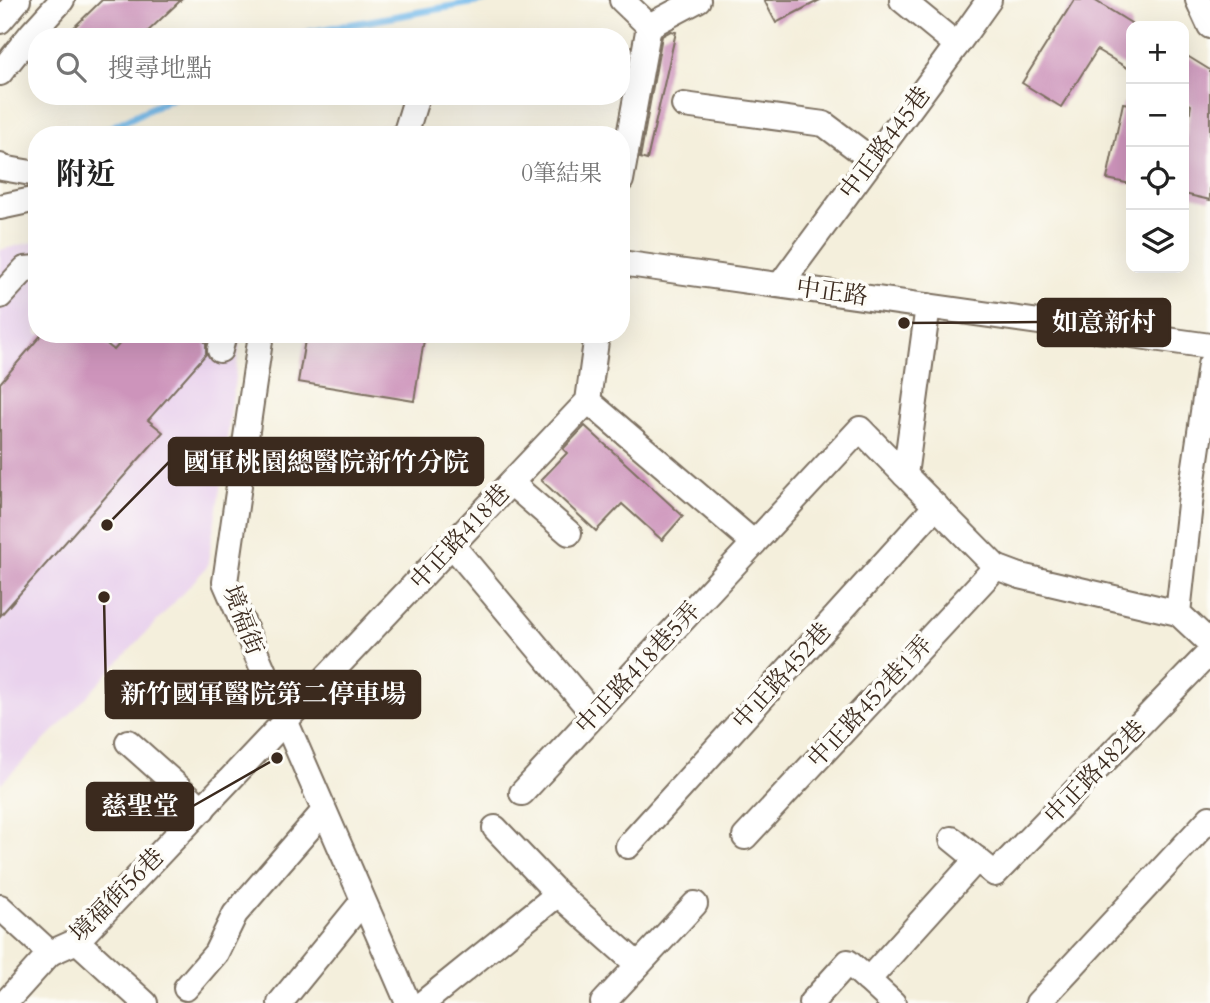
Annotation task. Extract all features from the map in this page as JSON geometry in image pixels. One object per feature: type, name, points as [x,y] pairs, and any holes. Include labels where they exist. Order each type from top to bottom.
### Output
[{"type":"street","points":[[0,21],[18,0]]},
{"type":"street","points":[[37,28],[62,0]]},
{"type":"street","points":[[622,0],[649,26]]},
{"type":"street","points":[[649,26],[698,0]]},
{"type":"street","points":[[902,0],[957,45]]},
{"type":"street","name":"中正路445巷","points":[[780,285],[989,0]]},
{"type":"street","points":[[1198,0],[1210,26]]},
{"type":"street","points":[[630,130],[649,26]]},
{"type":"street","points":[[0,73],[28,38]]},
{"type":"street","points":[[408,126],[414,105]]},
{"type":"street","points":[[684,105],[824,124],[872,160]]},
{"type":"street","points":[[0,166],[28,172]]},
{"type":"street","points":[[0,207],[28,201]]},
{"type":"street","name":"中正路","points":[[630,263],[1210,346]]},
{"type":"street","points":[[0,296],[28,269]]},
{"type":"street","points":[[928,306],[905,475],[996,568],[1178,613],[1210,643]]},
{"type":"street","name":"境福街","points":[[260,343],[225,582],[408,1003]]},
{"type":"street","points":[[596,343],[588,401],[754,543]]},
{"type":"street","points":[[1178,613],[1192,486],[1210,365]]},
{"type":"street","name":"中正路418巷","points":[[286,722],[588,401]]},
{"type":"street","name":"中正路418巷5弄","points":[[522,793],[860,429],[905,475]]},
{"type":"street","points":[[511,483],[569,533]]},
{"type":"street","name":"中正路452巷","points":[[628,846],[936,506]]},
{"type":"street","points":[[452,545],[594,715]]},
{"type":"street","name":"中正路452巷1弄","points":[[745,837],[996,568]]},
{"type":"street","name":"中正路482巷","points":[[952,839],[995,874],[1210,652]]},
{"type":"street","name":"境福街56巷","points":[[0,907],[50,953],[77,941],[286,722]]},
{"type":"street","points":[[128,743],[203,809]]},
{"type":"street","points":[[186,988],[216,953],[235,914],[324,811]]},
{"type":"street","points":[[1038,1003],[1210,818]]},
{"type":"street","points":[[495,828],[558,894],[638,965]]},
{"type":"street","points":[[868,980],[976,859]]},
{"type":"street","points":[[423,1003],[558,894]]},
{"type":"street","points":[[280,1003],[363,901]]},
{"type":"street","points":[[603,1003],[695,904]]},
{"type":"street","points":[[77,941],[145,1003]]},
{"type":"street","points":[[5,1003],[50,953]]},
{"type":"street","points":[[811,1003],[848,962],[893,1003]]},
{"type":"shaded area","points":[[28,243],[28,343],[240,343],[207,567],[61,724],[0,784],[0,250]]},
{"type":"building","points":[[102,0],[181,0],[151,28],[73,28]]},
{"type":"building","points":[[764,0],[820,0],[776,23]]},
{"type":"building","points":[[1074,0],[1094,0],[1128,21],[1126,67],[1097,50],[1061,107],[1022,83]]},
{"type":"building","points":[[671,31],[676,32],[647,160],[640,158],[662,36]]},
{"type":"building","points":[[1189,57],[1210,70],[1210,200],[1189,195]]},
{"type":"building","points":[[1123,103],[1126,103],[1126,183],[1107,179]]},
{"type":"building","points":[[34,343],[106,343],[114,350],[120,343],[206,343],[206,354],[148,420],[163,432],[0,616],[0,383]]},
{"type":"building","points":[[304,343],[424,343],[414,401],[298,382]]},
{"type":"building","points":[[585,426],[683,516],[662,540],[622,504],[596,531],[541,480],[567,453],[563,449]]},
{"type":"waterway","points":[[332,28],[486,0]]},
{"type":"waterway","points":[[114,126],[158,105]]},
{"type":"place","name":"如意新村","points":[[904,323]]},
{"type":"place","name":"國軍桃園總醫院新竹分院","points":[[107,525]]},
{"type":"place","name":"新竹國軍醫院第二停車場","points":[[104,597]]},
{"type":"place","name":"慈聖堂","points":[[277,758]]}]
